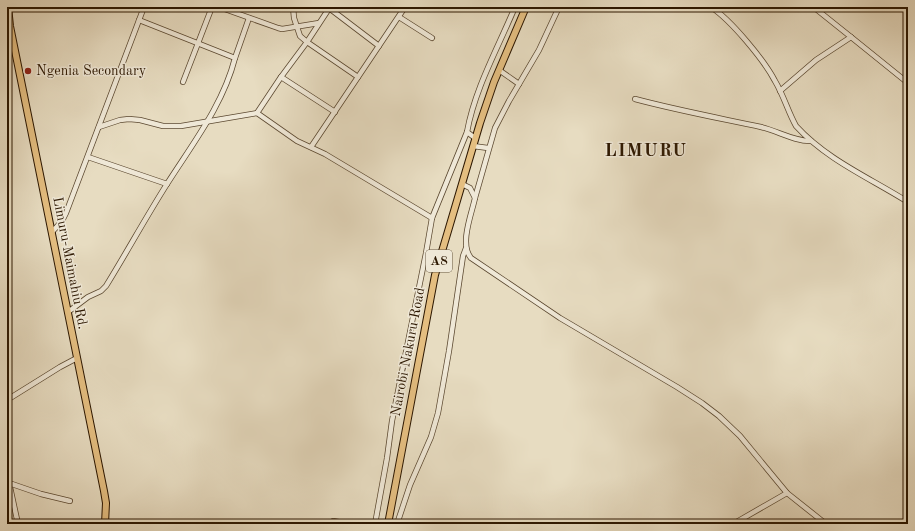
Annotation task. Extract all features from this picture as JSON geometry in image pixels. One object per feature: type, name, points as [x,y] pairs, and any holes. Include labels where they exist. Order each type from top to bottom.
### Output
[{"type":"highway","name":"Limuru-Maimahiu Rd.","points":[[8,7],[10,26],[104,491],[106,503],[106,524]]},
{"type":"highway","name":"Nairobi-Nakuru Road","points":[[388,523],[435,275],[475,138],[499,70],[526,7]]},
{"type":"street","points":[[52,232],[62,221],[66,212],[144,7]]},
{"type":"street","points":[[183,82],[212,7]]},
{"type":"street","points":[[219,7],[278,28],[319,23]]},
{"type":"street","points":[[293,7],[296,27],[300,36],[358,77]]},
{"type":"street","points":[[375,524],[388,458],[392,421],[432,218],[467,132],[479,90],[515,7]]},
{"type":"street","points":[[559,7],[539,50],[508,101],[495,128],[488,148],[467,230],[468,254],[471,258],[560,318],[702,403],[719,416],[740,436],[787,493],[826,524]]},
{"type":"street","points":[[711,7],[725,20],[770,72],[796,126],[811,141],[835,159],[908,202]]},
{"type":"street","points":[[816,7],[821,14],[835,23],[908,83]]},
{"type":"street","points":[[99,127],[120,120],[129,119],[170,127],[257,113],[330,8],[379,46]]},
{"type":"street","points":[[311,147],[399,17],[402,8]]},
{"type":"street","points":[[399,17],[432,38]]},
{"type":"street","points":[[68,312],[88,297],[101,291],[106,286],[167,184],[207,122],[226,87],[249,18]]},
{"type":"street","points":[[139,20],[235,58]]},
{"type":"street","points":[[780,91],[816,60],[851,37]]},
{"type":"street","points":[[499,70],[519,84]]},
{"type":"street","points":[[281,77],[335,112]]},
{"type":"street","points":[[635,99],[677,110],[762,128],[800,141],[811,141]]},
{"type":"street","points":[[257,113],[291,138],[330,157],[432,218]]},
{"type":"street","points":[[467,132],[475,138]]},
{"type":"street","points":[[473,146],[488,148]]},
{"type":"street","points":[[88,157],[167,184]]},
{"type":"street","points":[[462,184],[470,188],[475,198]]},
{"type":"street","points":[[388,523],[397,524],[410,485],[431,437],[438,413],[463,256],[467,247]]},
{"type":"street","points":[[7,400],[77,358]]},
{"type":"street","points":[[7,473],[18,524]]},
{"type":"street","points":[[9,483],[41,494],[70,501]]},
{"type":"street","points":[[733,524],[787,493]]},
{"type":"street","points":[[333,521],[351,524]]},
{"type":"place","name":"Ngenia Secondary","points":[[28,71]]},
{"type":"district","name":"LIMURU","points":[[646,151]]}]
